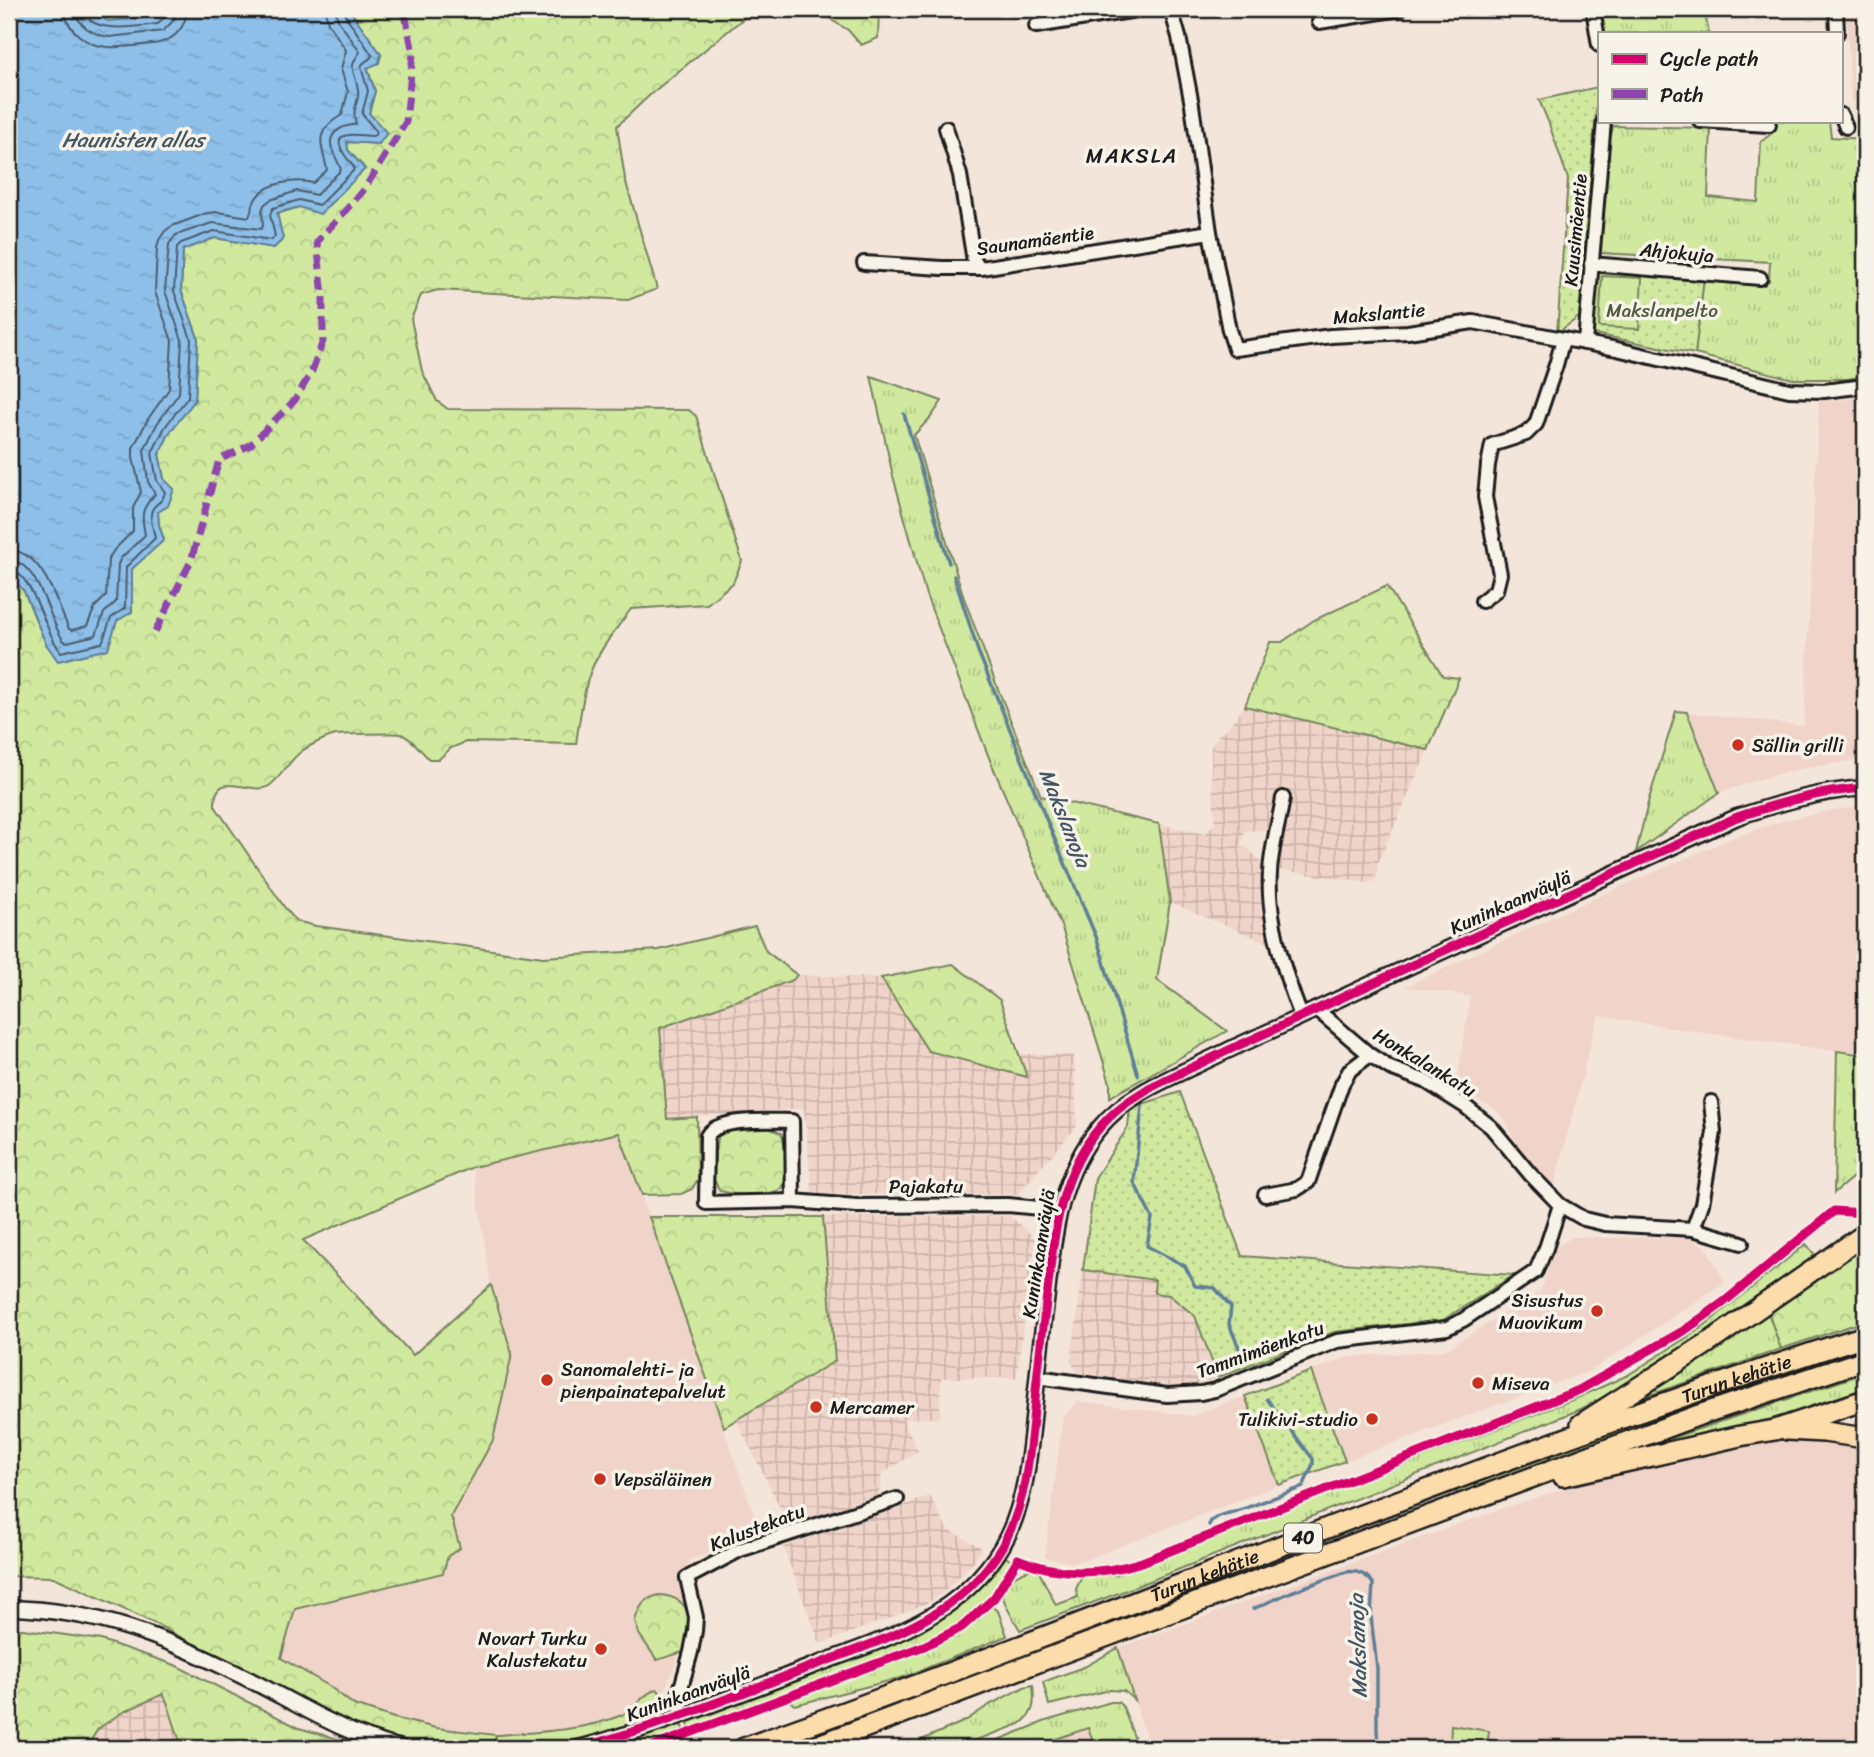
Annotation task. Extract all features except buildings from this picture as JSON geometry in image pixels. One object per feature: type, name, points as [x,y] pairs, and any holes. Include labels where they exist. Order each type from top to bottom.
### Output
[{"type":"highway","points":[[1549,1444],[1711,1341],[1865,1234]]},
{"type":"highway","name":"Turun kehätie","points":[[744,1748],[1549,1444],[1865,1336]]},
{"type":"highway","name":"Turun kehätie","points":[[811,1748],[1699,1415],[1865,1360]]},
{"type":"highway","points":[[1497,1490],[1775,1430],[1865,1400]]},
{"type":"highway","points":[[1775,1430],[1824,1432],[1865,1438]]},
{"type":"street","points":[[1036,26],[1143,9]]},
{"type":"street","name":"Makslantie","points":[[1171,9],[1192,105],[1210,232],[1235,349],[1331,336],[1408,332],[1473,322],[1617,349],[1789,390],[1824,391],[1865,386]]},
{"type":"street","points":[[1319,22],[1400,9]]},
{"type":"street","points":[[1593,9],[1598,40]]},
{"type":"street","points":[[1836,9],[1837,32]]},
{"type":"street","name":"Kuusimäentie","points":[[1584,343],[1604,122]]},
{"type":"street","points":[[1717,122],[1769,125]]},
{"type":"street","points":[[946,128],[960,175],[974,261],[981,268]]},
{"type":"street","name":"Saunamäentie","points":[[864,263],[981,268],[1210,232]]},
{"type":"street","name":"Ahjokuja","points":[[1591,264],[1760,278]]},
{"type":"street","points":[[1482,601],[1496,590],[1500,574],[1485,497],[1492,445],[1526,434],[1536,424],[1563,339]]},
{"type":"street","name":"Kuninkaanväylä","points":[[579,1748],[681,1714],[913,1626],[936,1613],[987,1568],[1000,1550],[1022,1497],[1059,1210],[1070,1176],[1083,1151],[1101,1125],[1125,1102],[1159,1083],[1316,1009],[1737,817],[1796,798],[1865,788]]},
{"type":"street","points":[[1283,798],[1272,852],[1270,900],[1291,990],[1301,1016]]},
{"type":"street","name":"Honkalankatu","points":[[1316,1009],[1370,1055],[1390,1068],[1425,1081],[1492,1127],[1530,1174],[1560,1205],[1584,1219],[1605,1224],[1693,1229],[1742,1243]]},
{"type":"street","points":[[1265,1195],[1297,1189],[1308,1182],[1342,1084],[1350,1070],[1370,1055]]},
{"type":"street","points":[[1693,1229],[1702,1204],[1714,1132],[1711,1102]]},
{"type":"street","name":"Pajakatu","points":[[793,1201],[792,1121],[721,1124],[710,1129],[706,1136],[706,1203],[793,1201],[857,1206],[1008,1205],[1059,1210]]},
{"type":"street","name":"Tammimäenkatu","points":[[1037,1377],[1167,1395],[1201,1393],[1337,1341],[1447,1328],[1536,1271],[1560,1205]]},
{"type":"street","name":"Kalustekatu","points":[[681,1714],[679,1695],[691,1652],[696,1617],[687,1578],[740,1550],[897,1499]]},
{"type":"street","points":[[9,1608],[98,1618],[150,1634],[243,1676],[331,1723],[383,1744],[402,1748]]},
{"type":"shaded area","points":[[1846,9],[1865,9],[1865,101],[1851,101]]},
{"type":"shaded area","points":[[1865,395],[1865,759],[1800,769],[1719,793],[1687,712],[1804,726],[1819,400],[1836,401]]},
{"type":"shaded area","points":[[1245,706],[1428,750],[1378,863],[1376,880],[1368,883],[1280,870],[1282,829],[1245,831],[1240,847],[1247,848],[1262,862],[1261,899],[1275,946],[1170,902],[1159,824],[1205,834],[1215,823],[1211,746]]},
{"type":"shaded area","points":[[1865,806],[1865,1055],[1598,1016],[1554,1186],[1527,1165],[1505,1120],[1495,1109],[1456,1089],[1470,996],[1405,987],[1568,910],[1734,837],[1785,820]]},
{"type":"shaded area","points":[[797,975],[881,978],[928,1051],[1026,1076],[1019,1054],[1074,1055],[1077,1126],[1017,1195],[812,1194],[804,1108],[667,1119],[660,1028],[793,980]]},
{"type":"shaded area","points":[[619,1133],[758,1526],[752,1539],[690,1560],[686,1637],[660,1702],[601,1722],[552,1731],[496,1735],[436,1728],[354,1705],[280,1658],[295,1609],[442,1573],[451,1516],[493,1440],[512,1354],[491,1285],[473,1167]]},
{"type":"shaded area","points":[[1010,1216],[1036,1239],[1016,1378],[941,1378],[940,1418],[903,1419],[918,1451],[882,1474],[879,1495],[798,1523],[785,1517],[736,1420],[835,1361],[823,1217]]},
{"type":"shaded area","points":[[1572,1237],[1689,1238],[1706,1247],[1725,1282],[1592,1370],[1345,1461],[1311,1371],[1348,1357],[1445,1350],[1541,1291],[1555,1248]]},
{"type":"shaded area","points":[[1083,1270],[1155,1280],[1195,1316],[1218,1377],[1189,1388],[1078,1373],[1071,1362]]},
{"type":"shaded area","points":[[1245,1396],[1279,1485],[1088,1559],[1072,1563],[1045,1557],[1063,1417],[1078,1401],[1192,1416]]},
{"type":"shaded area","points":[[1790,1439],[1865,1443],[1865,1748],[1149,1748],[1118,1648],[1500,1509],[1570,1487],[1741,1443]]},
{"type":"shaded area","points":[[930,1496],[947,1529],[982,1548],[973,1563],[931,1601],[820,1644],[783,1547]]},
{"type":"shaded area","points":[[163,1694],[182,1748],[86,1748],[98,1729],[121,1713]]},
{"type":"shaded area","points":[[1089,1727],[1096,1748],[1029,1748]]},
{"type":"green space","points":[[86,9],[162,9],[156,17],[108,21]]},
{"type":"green space","points":[[349,9],[755,9],[652,93],[617,126],[625,179],[657,289],[628,300],[438,290],[421,295],[411,319],[422,371],[437,401],[448,409],[689,410],[696,416],[742,561],[733,583],[707,604],[631,609],[606,642],[591,669],[576,744],[466,742],[451,748],[439,759],[429,759],[401,734],[336,735],[302,751],[269,786],[253,788],[227,785],[220,788],[216,794],[215,806],[296,921],[543,957],[659,950],[755,926],[766,951],[797,975],[793,980],[660,1028],[667,1119],[697,1117],[698,1179],[692,1189],[681,1194],[642,1195],[619,1133],[473,1167],[303,1240],[413,1355],[491,1285],[512,1354],[493,1440],[451,1516],[460,1548],[448,1556],[443,1573],[295,1609],[281,1658],[329,1686],[354,1705],[436,1728],[496,1735],[493,1748],[426,1747],[381,1734],[341,1719],[156,1624],[54,1577],[9,1576],[9,574],[24,591],[46,644],[164,540],[158,512],[164,479],[159,454],[170,432],[195,400],[198,338],[181,290],[183,249],[215,238],[274,248],[283,239],[277,214],[299,207],[365,169],[348,150],[347,142],[379,144],[369,113],[375,91],[367,67],[381,54]]},
{"type":"green space","points":[[822,9],[879,9],[878,38],[861,45],[848,30],[833,21]]},
{"type":"green space","points":[[1599,9],[1704,9],[1709,32],[1603,32]]},
{"type":"green space","points":[[1598,87],[1579,317],[1557,333],[1568,179],[1539,100]]},
{"type":"green space","points":[[1773,122],[1829,122],[1831,137],[1865,139],[1865,376],[1847,379],[1793,379],[1695,354],[1704,277],[1769,281],[1770,262],[1600,253],[1606,159],[1613,126],[1711,128],[1708,197],[1758,202],[1761,142],[1773,132]]},
{"type":"green space","name":"Makslanpelto","points":[[1597,272],[1704,277],[1695,354],[1594,334]]},
{"type":"green space","points":[[1602,276],[1642,278],[1639,329],[1599,327]]},
{"type":"green space","points":[[871,376],[942,401],[914,435],[964,598],[1041,796],[1159,824],[1170,902],[1157,980],[1227,1031],[1110,1097],[1110,1083],[1062,928],[990,760],[926,595],[893,476]]},
{"type":"green space","points":[[1387,586],[1443,676],[1459,678],[1428,750],[1245,706],[1270,642],[1282,642],[1314,620]]},
{"type":"green space","points":[[1676,711],[1687,712],[1719,793],[1636,852],[1649,799]]},
{"type":"green space","points":[[953,964],[1000,1000],[1027,1077],[928,1051],[881,978]]},
{"type":"green space","points":[[1837,1051],[1865,1055],[1865,1162],[1853,1177],[1834,1193]]},
{"type":"green space","points":[[1180,1092],[1242,1256],[1514,1275],[1443,1320],[1334,1332],[1218,1377],[1195,1316],[1169,1295],[1154,1293],[1155,1280],[1083,1270],[1095,1178],[1128,1127],[1130,1108]]},
{"type":"green space","points":[[766,1127],[781,1133],[786,1147],[787,1168],[782,1189],[751,1195],[720,1191],[714,1180],[718,1137],[730,1128]]},
{"type":"green space","points":[[649,1217],[823,1217],[835,1361],[724,1427]]},
{"type":"green space","points":[[1865,1242],[1865,1321],[1781,1349],[1768,1312]]},
{"type":"green space","points":[[1806,1244],[1815,1255],[1772,1292],[1631,1383],[1581,1409],[1020,1630],[1007,1608],[1003,1593],[1005,1587],[1025,1571],[1037,1568],[1056,1605],[1078,1597],[1076,1589],[1082,1576],[1116,1575],[1136,1568],[1577,1398],[1628,1375],[1700,1329]]},
{"type":"green space","points":[[1768,1312],[1781,1349],[1636,1400]]},
{"type":"green space","points":[[1865,1345],[1865,1352],[1672,1416],[1460,1494],[1456,1492],[1456,1488],[1671,1410]]},
{"type":"green space","points":[[1311,1371],[1345,1461],[1279,1485],[1245,1396]]},
{"type":"green space","points":[[1865,1373],[1865,1392],[1768,1420],[1639,1449]]},
{"type":"green space","points":[[1006,1557],[1012,1562],[1001,1584],[954,1628],[692,1728],[686,1721],[921,1632],[967,1598]]},
{"type":"green space","points":[[659,1595],[671,1597],[685,1607],[689,1632],[686,1651],[657,1660],[639,1634],[635,1621],[643,1604]]},
{"type":"green space","points":[[992,1607],[998,1611],[1007,1636],[904,1677],[795,1705],[792,1702],[962,1631]]},
{"type":"green space","points":[[9,1629],[101,1640],[175,1665],[299,1728],[370,1748],[182,1748],[163,1694],[121,1713],[98,1729],[86,1748],[9,1748]]},
{"type":"green space","points":[[1118,1648],[1134,1700],[1124,1691],[1110,1690],[1049,1705],[1043,1682],[1086,1666]]},
{"type":"green space","points":[[1033,1685],[1033,1707],[1029,1716],[1020,1724],[954,1748],[918,1748],[916,1745],[919,1741],[965,1721],[1024,1687]]},
{"type":"green space","points":[[657,1689],[663,1699],[657,1709],[612,1730],[553,1748],[493,1748],[496,1735],[576,1728],[622,1715]]},
{"type":"green space","points":[[1118,1702],[1123,1707],[1138,1748],[1096,1748],[1088,1728],[1029,1748],[978,1748],[1046,1721]]},
{"type":"green space","points":[[680,1722],[684,1731],[633,1748],[602,1748]]},
{"type":"green space","points":[[1451,1725],[1489,1731],[1487,1748],[1450,1748]]},
{"type":"water","name":"Haunisten allas","points":[[9,9],[86,9],[108,21],[156,17],[162,9],[349,9],[381,54],[379,63],[367,68],[375,91],[369,113],[387,133],[379,144],[347,142],[348,150],[365,169],[320,214],[299,207],[277,213],[283,239],[274,248],[215,238],[183,250],[181,290],[198,338],[195,400],[170,432],[159,454],[164,479],[174,489],[168,506],[158,512],[164,540],[132,569],[132,612],[117,621],[108,649],[58,661],[46,644],[24,591],[9,574]]},
{"type":"waterway","name":"Makslanoja","points":[[904,414],[949,563]]},
{"type":"waterway","name":"Makslanoja","points":[[954,576],[978,651],[1097,939],[1138,1075]]},
{"type":"waterway","name":"Makslanoja","points":[[1142,1106],[1134,1182],[1152,1218],[1147,1246],[1185,1266],[1195,1286],[1215,1288],[1231,1307],[1229,1324],[1242,1355]]},
{"type":"waterway","name":"Makslanoja","points":[[1209,1525],[1219,1516],[1303,1487],[1313,1459],[1267,1399]]},
{"type":"waterway","name":"Makslanoja","points":[[1253,1609],[1346,1572],[1357,1572],[1370,1580],[1373,1583],[1371,1617],[1377,1668],[1377,1732],[1378,1738],[1393,1748]]},
{"type":"marked path","points":[[155,632],[191,561],[219,460],[250,445],[295,400],[312,371],[323,341],[323,296],[317,242],[363,191],[406,122],[413,53],[404,9]]},
{"type":"cycle path","points":[[579,1748],[637,1731],[891,1636],[948,1605],[987,1569],[1008,1535],[1024,1486],[1054,1238],[1065,1190],[1085,1147],[1100,1127],[1121,1107],[1157,1084],[1215,1056],[1737,817],[1784,802],[1865,788]]},
{"type":"cycle path","points":[[649,1748],[924,1646],[962,1627],[994,1598],[1018,1559],[1049,1569],[1080,1572],[1111,1570],[1142,1562],[1579,1390],[1685,1330],[1724,1302],[1834,1211],[1865,1213]]},
{"type":"place","name":"Sällin grilli","points":[[1738,745]]},
{"type":"place","name":"Sisustus Muovikum","points":[[1597,1311]]},
{"type":"place","name":"Sanomalehti- ja pienpainatepalvelut","points":[[547,1380]]},
{"type":"place","name":"Miseva","points":[[1478,1383]]},
{"type":"place","name":"Mercamer","points":[[816,1407]]},
{"type":"place","name":"Tulikivi-studio","points":[[1372,1419]]},
{"type":"place","name":"Vepsäläinen","points":[[600,1479]]},
{"type":"place","name":"Novart Turku Kalustekatu","points":[[601,1649]]},
{"type":"district","name":"MAKSLA","points":[[1132,156]]}]
